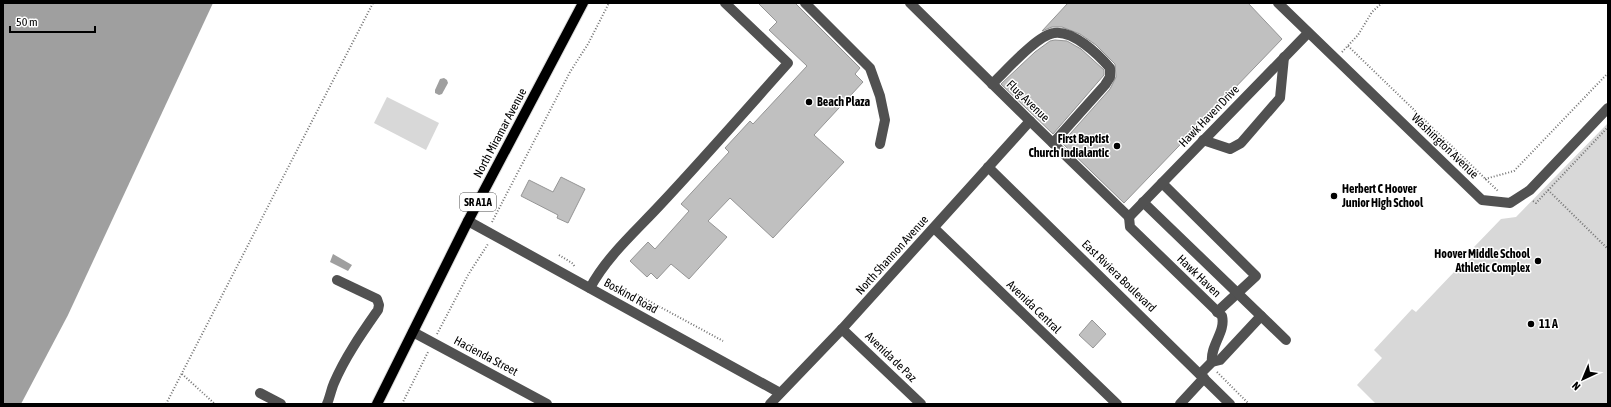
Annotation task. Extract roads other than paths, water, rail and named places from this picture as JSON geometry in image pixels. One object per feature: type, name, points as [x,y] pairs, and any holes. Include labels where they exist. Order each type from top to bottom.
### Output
[{"type":"main road","name":"North Miramar Avenue","points":[[378,404],[468,221],[584,3]]},
{"type":"street","points":[[590,288],[608,261],[788,63],[725,3]]},
{"type":"street","points":[[805,3],[870,68],[880,96],[885,120],[880,144]]},
{"type":"street","name":"Flug Avenue","points":[[910,3],[1129,216]]},
{"type":"street","name":"Washington Avenue","points":[[1278,3],[1482,200],[1510,203],[1525,193],[1605,112]]},
{"type":"street","name":"Hawk Haven Drive","points":[[1129,216],[1308,32]]},
{"type":"street","points":[[992,84],[1041,38],[1053,33],[1064,33],[1083,43],[1100,57],[1110,68],[1110,77],[1053,143]]},
{"type":"street","points":[[1203,140],[1230,148],[1241,143],[1280,98],[1284,57]]},
{"type":"street","name":"North Shannon Avenue","points":[[770,404],[842,329],[1030,121]]},
{"type":"street","name":"East Riviera Boulevard","points":[[988,167],[1230,404]]},
{"type":"street","points":[[1162,183],[1256,276],[1217,312]]},
{"type":"street","points":[[1143,202],[1286,340]]},
{"type":"street","name":"Hawk Haven","points":[[1129,216],[1130,227],[1222,316],[1224,324],[1211,355],[1212,362]]},
{"type":"street","name":"Boskind Road","points":[[468,221],[780,393]]},
{"type":"street","name":"Avenida Central","points":[[934,228],[1117,404]]},
{"type":"street","points":[[327,404],[342,366],[355,342],[378,310],[379,305],[377,299],[337,280]]},
{"type":"street","points":[[1180,404],[1212,362],[1220,360],[1261,316]]},
{"type":"street","name":"Avenida de Paz","points":[[842,329],[921,404]]},
{"type":"street","name":"Hacienda Street","points":[[413,332],[547,404]]},
{"type":"street","points":[[260,394],[281,404]]},
{"type":"place","name":"Beach Plaza","points":[[809,102]]},
{"type":"place","name":"First Baptist Church Indialantic","points":[[1117,146]]},
{"type":"place","name":"Herbert C Hoover Junior High School","points":[[1334,196]]},
{"type":"place","name":"Hoover Middle School Athletic Complex","points":[[1538,261]]},
{"type":"place","name":"11 A","points":[[1531,324]]}]
